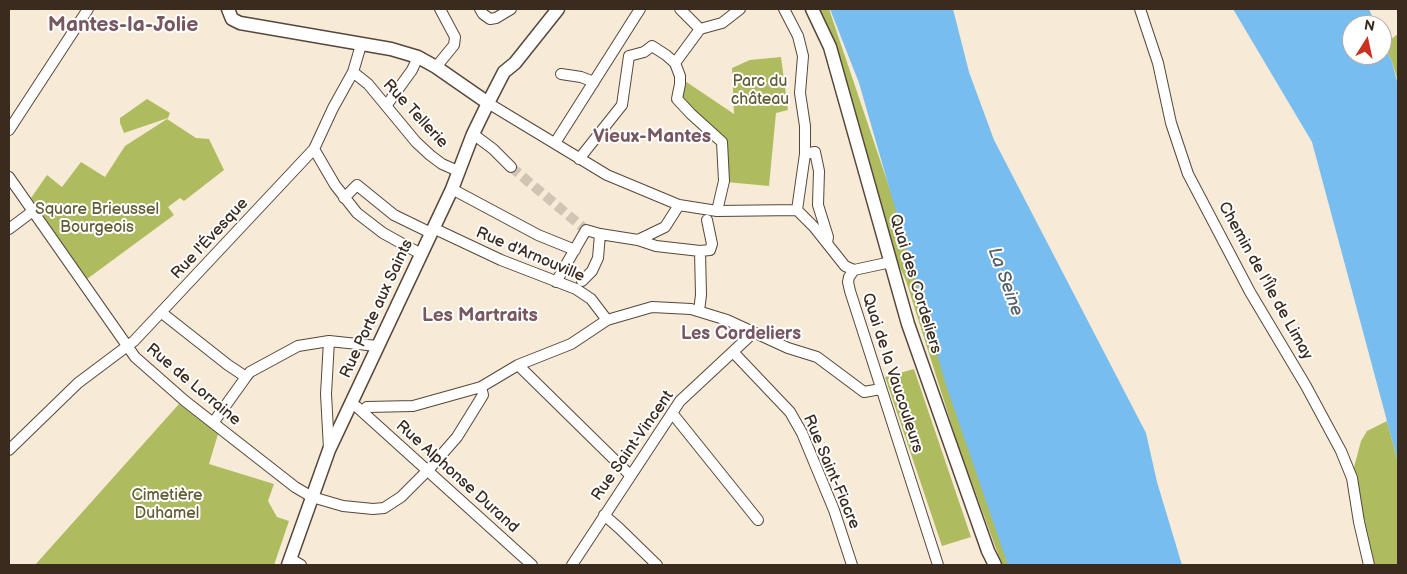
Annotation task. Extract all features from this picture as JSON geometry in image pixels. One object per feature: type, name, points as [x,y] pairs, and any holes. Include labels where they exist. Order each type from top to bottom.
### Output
[{"type":"main road","points":[[228,9],[232,19],[240,23],[392,49],[418,57],[436,67],[488,103]]},
{"type":"main road","name":"Rue Porte aux Saints","points":[[293,563],[312,497],[329,450],[356,407],[377,346],[452,189],[473,134],[504,72],[515,62],[557,9]]},
{"type":"main road","name":"Quai des Cordeliers","points":[[812,9],[830,47],[912,334],[988,551],[995,565]]},
{"type":"street","points":[[9,130],[88,9]]},
{"type":"street","points":[[436,67],[454,45],[455,37],[440,9]]},
{"type":"street","points":[[480,9],[490,19],[496,18],[511,9]]},
{"type":"street","points":[[555,143],[640,9]]},
{"type":"street","points":[[680,9],[700,29]]},
{"type":"street","points":[[674,63],[700,29],[722,23],[740,9]]},
{"type":"street","points":[[784,9],[795,29],[803,56],[800,93],[805,126],[805,154],[797,210]]},
{"type":"street","name":"Chemin de l'Île de Limay","points":[[1140,9],[1158,63],[1171,123],[1188,174],[1250,292],[1306,386],[1341,451],[1352,478],[1359,522],[1369,565]]},
{"type":"street","name":"Rue l'Évesque","points":[[9,450],[78,383],[134,341],[314,148],[353,72],[360,44]]},
{"type":"street","points":[[579,159],[622,105],[630,56],[644,52],[652,46],[674,63],[680,76],[677,99],[722,142],[724,181],[717,211]]},
{"type":"street","points":[[386,106],[412,70],[418,57]]},
{"type":"street","name":"Rue Tellerie","points":[[353,72],[368,84],[416,142],[442,164],[458,171]]},
{"type":"street","points":[[561,74],[581,77],[594,82]]},
{"type":"street","points":[[488,103],[579,159],[621,182],[679,205],[717,211],[797,210],[814,227],[845,266],[854,270],[891,262]]},
{"type":"street","points":[[473,134],[512,167]]},
{"type":"street","points":[[314,148],[344,198],[357,213],[383,233],[421,254]]},
{"type":"street","points":[[805,154],[815,152],[819,171],[818,206],[828,237],[827,243]]},
{"type":"street","name":"Rue de Lorraine","points":[[9,177],[135,358],[295,487],[312,497],[343,506],[373,509],[384,508],[401,497],[427,472],[457,437],[483,395],[481,387]]},
{"type":"street","name":"Rue d'Arnouville","points":[[344,198],[357,185],[394,215],[576,289],[591,299],[607,320]]},
{"type":"street","points":[[452,189],[538,235],[575,250]]},
{"type":"street","points":[[638,240],[665,227],[679,205]]},
{"type":"street","points":[[9,229],[33,211]]},
{"type":"street","points":[[556,282],[586,230],[638,240],[656,246],[700,252],[710,250],[712,244],[707,220]]},
{"type":"street","points":[[582,281],[592,271],[598,258],[600,234]]},
{"type":"street","points":[[699,310],[701,295],[700,252]]},
{"type":"street","name":"Quai de la Vaucouleurs","points":[[854,270],[848,282],[880,389],[938,565]]},
{"type":"street","points":[[356,407],[413,406],[481,387],[518,365],[572,344],[607,320],[652,308],[673,307],[699,310],[727,320],[788,348],[817,357],[864,392],[880,389]]},
{"type":"street","points":[[162,313],[246,377]]},
{"type":"street","name":"Rue Saint-Vincent","points":[[572,565],[680,401],[752,333]]},
{"type":"street","points":[[213,422],[250,372],[298,346],[329,341],[377,346]]},
{"type":"street","points":[[329,341],[326,394],[329,450]]},
{"type":"street","name":"Rue Saint-Fiacre","points":[[733,352],[790,412],[802,433],[834,510],[852,565]]},
{"type":"street","points":[[518,365],[630,475]]},
{"type":"street","name":"Rue Alphonse Durand","points":[[356,407],[532,565]]},
{"type":"street","points":[[672,413],[758,520]]},
{"type":"street","points":[[604,516],[619,528],[656,565]]},
{"type":"green space","points":[[819,9],[829,9],[1017,565],[1002,565],[957,442],[906,281],[895,256]]},
{"type":"green space","points":[[1398,34],[1398,81],[1392,62],[1392,38]]},
{"type":"green space","name":"Parc du château","points":[[781,57],[788,110],[776,113],[769,186],[726,182],[726,139],[682,100],[685,81],[734,114],[732,68],[750,60]]},
{"type":"green space","points":[[147,99],[170,113],[168,118],[124,133],[120,118]]},
{"type":"green space","name":"Square Brieussel Bourgeois","points":[[167,119],[196,138],[209,139],[224,170],[184,201],[180,198],[168,207],[174,215],[87,279],[31,198],[47,175],[62,187],[81,162],[105,177],[125,146]]},
{"type":"green space","points":[[914,369],[971,537],[942,546],[885,377]]},
{"type":"green space","name":"Cimetière Duhamel","points":[[179,404],[218,434],[209,464],[274,484],[268,501],[277,517],[289,521],[274,565],[35,565]]},
{"type":"green space","points":[[1387,421],[1398,462],[1398,565],[1373,565],[1353,471],[1361,441],[1367,431]]},
{"type":"water","name":"La Seine","points":[[830,9],[953,9],[969,72],[994,140],[1146,433],[1157,482],[1182,565],[1008,565],[946,385],[859,83]]},
{"type":"water","points":[[1233,9],[1369,9],[1372,15],[1342,15],[1342,65],[1392,65],[1392,62],[1398,85],[1398,462],[1312,142]]},
{"type":"tunnel","points":[[511,167],[586,230]]},
{"type":"district","name":"Mantes-la-Jolie","points":[[123,26]]},
{"type":"district","name":"Vieux-Mantes","points":[[652,137]]},
{"type":"district","name":"Les Martraits","points":[[480,316]]},
{"type":"district","name":"Les Cordeliers","points":[[741,334]]}]
